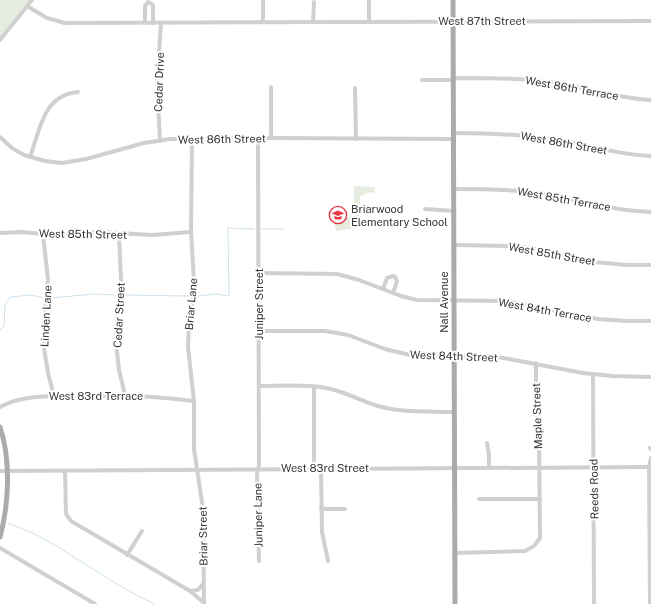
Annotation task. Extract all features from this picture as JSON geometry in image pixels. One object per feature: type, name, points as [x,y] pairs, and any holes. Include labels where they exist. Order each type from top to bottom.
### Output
[{"type":"main road","name":"Nall Avenue","points":[[453,0],[454,553],[456,604]]},
{"type":"main road","points":[[0,427],[5,446],[7,470],[5,515],[0,537]]},
{"type":"street","points":[[0,40],[32,0]]},
{"type":"street","points":[[263,0],[263,22]]},
{"type":"street","points":[[369,0],[369,22]]},
{"type":"street","points":[[145,23],[145,6],[148,2],[153,6],[154,23]]},
{"type":"street","points":[[313,22],[314,2]]},
{"type":"street","name":"West 87th Street","points":[[27,6],[47,18],[60,22],[651,21]]},
{"type":"street","name":"Cedar Drive","points":[[160,141],[157,85],[161,23]]},
{"type":"street","name":"West 86th Terrace","points":[[422,80],[498,78],[543,81],[625,98],[651,100]]},
{"type":"street","points":[[270,87],[271,138]]},
{"type":"street","points":[[355,88],[356,139]]},
{"type":"street","points":[[30,157],[42,119],[49,107],[59,97],[70,92],[78,92]]},
{"type":"street","name":"West 86th Street","points":[[454,133],[497,133],[528,136],[559,140],[611,152],[651,156]]},
{"type":"street","name":"West 86th Street","points":[[0,137],[12,148],[30,157],[45,161],[70,162],[138,145],[160,141],[192,139],[454,139]]},
{"type":"street","name":"Juniper Street","points":[[258,138],[258,469]]},
{"type":"street","name":"Briar Lane","points":[[192,139],[191,232],[194,281],[188,347],[194,400],[194,435],[198,469]]},
{"type":"street","name":"West 85th Terrace","points":[[454,189],[520,190],[541,193],[603,207],[651,212]]},
{"type":"street","points":[[425,209],[454,211]]},
{"type":"street","name":"West 85th Street","points":[[0,233],[21,232],[42,235],[102,232],[152,235],[191,232]]},
{"type":"street","name":"Cedar Street","points":[[119,234],[121,280],[117,314],[116,343],[119,370],[125,395]]},
{"type":"street","name":"Linden Lane","points":[[42,235],[48,279],[44,324],[44,348],[48,374],[54,396]]},
{"type":"street","name":"West 85th Street","points":[[454,244],[531,248],[594,262],[627,265],[651,265]]},
{"type":"street","name":"West 84th Terrace","points":[[259,273],[337,274],[359,280],[406,298],[417,300],[507,301],[598,319],[651,321]]},
{"type":"street","points":[[383,289],[387,278],[393,276],[396,277],[392,293]]},
{"type":"street","name":"West 84th Street","points":[[259,331],[325,331],[348,335],[385,349],[414,356],[498,357],[557,369],[593,374],[651,377]]},
{"type":"street","name":"Maple Street","points":[[454,553],[526,551],[534,546],[540,538],[539,437],[536,400],[536,364]]},
{"type":"street","name":"Reeds Road","points":[[593,374],[594,604]]},
{"type":"street","points":[[259,386],[314,387],[337,391],[368,403],[392,409],[414,412],[454,412]]},
{"type":"street","points":[[314,387],[314,468]]},
{"type":"street","name":"West 83rd Terrace","points":[[0,406],[21,399],[54,396],[125,395],[194,400]]},
{"type":"street","points":[[486,443],[489,455],[488,468]]},
{"type":"street","points":[[650,604],[651,458]]},
{"type":"street","name":"West 83rd Street","points":[[0,471],[650,467]]},
{"type":"street","points":[[321,468],[322,532],[328,561]]},
{"type":"street","name":"Briar Street","points":[[198,469],[203,509],[204,603]]},
{"type":"street","name":"Juniper Lane","points":[[258,469],[257,514],[259,561]]},
{"type":"street","points":[[65,470],[65,505],[66,514],[68,517],[76,524],[127,555],[190,591],[204,603]]},
{"type":"street","points":[[479,499],[540,500]]},
{"type":"street","points":[[321,509],[344,509]]},
{"type":"street","points":[[127,555],[142,531]]},
{"type":"street","points":[[0,548],[95,604]]},
{"type":"street","points":[[190,591],[200,588],[204,583]]},
{"type":"shaded area","points":[[0,0],[32,0],[0,40]]},
{"type":"shaded area","points":[[354,186],[375,187],[375,193],[369,192],[360,196],[360,210],[354,210]]},
{"type":"shaded area","points":[[342,210],[343,217],[329,219],[328,213]]},
{"type":"shaded area","points":[[359,215],[361,227],[336,231],[334,219]]},
{"type":"waterway","points":[[197,296],[216,294],[229,296],[228,228],[254,229]]},
{"type":"waterway","points":[[262,229],[284,229]]},
{"type":"waterway","points":[[51,298],[94,294],[115,295]]},
{"type":"waterway","points":[[0,330],[4,326],[5,305],[10,297],[31,295],[44,298]]},
{"type":"waterway","points":[[123,295],[190,296]]},
{"type":"waterway","points":[[8,523],[37,535],[125,589],[154,604]]},
{"type":"place","name":"Briarwood Elementary School","points":[[338,215]]}]
